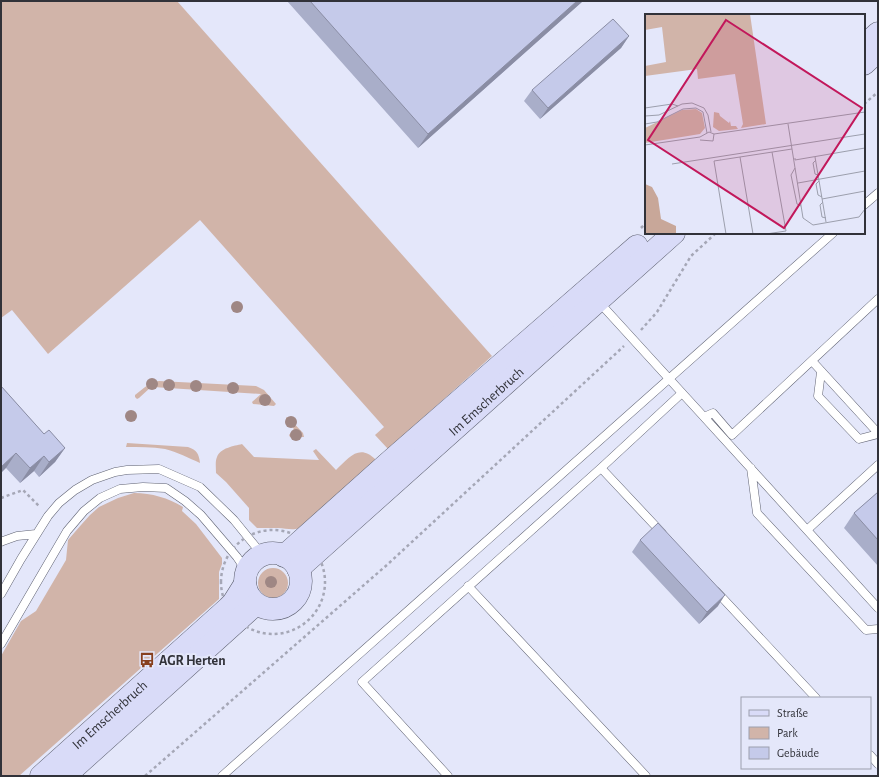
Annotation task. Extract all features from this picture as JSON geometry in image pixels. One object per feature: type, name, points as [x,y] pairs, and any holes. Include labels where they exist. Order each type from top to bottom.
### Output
[{"type":"main road","points":[[865,45],[878,33]]},
{"type":"main road","points":[[865,63],[878,51]]},
{"type":"main road","name":"Im Emscherbruch","points":[[592,296],[651,234]]},
{"type":"main road","name":"Im Emscherbruch","points":[[65,776],[233,614],[233,603],[253,563],[282,560],[310,546],[388,463],[592,296],[673,234]]},
{"type":"main road","points":[[246,578],[249,595],[256,604],[268,609],[280,609],[291,603],[299,593],[301,581],[282,560]]},
{"type":"main road","name":"Im Emscherbruch","points":[[41,776],[233,614],[256,604]]},
{"type":"lane","points":[[865,204],[878,193]]},
{"type":"lane","points":[[222,776],[832,234]]},
{"type":"lane","points":[[592,296],[704,416],[878,608]]},
{"type":"lane","points":[[704,416],[713,413],[732,435],[878,299]]},
{"type":"lane","points":[[812,361],[878,434],[859,439],[818,396],[821,372]]},
{"type":"lane","points":[[448,776],[362,682],[601,468],[682,393]]},
{"type":"lane","points":[[807,530],[878,465]]},
{"type":"lane","points":[[601,468],[666,537]]},
{"type":"lane","points":[[751,468],[757,513],[866,630],[878,629]]},
{"type":"lane","points":[[1,594],[36,534],[59,503],[75,490],[92,480],[115,472],[127,470],[159,469],[200,486],[234,520],[256,547],[282,560]]},
{"type":"lane","points":[[1,644],[67,531],[84,511],[100,498],[120,489],[143,487],[166,488],[185,501],[201,515],[237,557],[246,578]]},
{"type":"lane","points":[[1,542],[17,536],[36,534]]},
{"type":"lane","points":[[709,583],[815,697]]},
{"type":"lane","points":[[468,586],[646,776]]},
{"type":"lane","points":[[871,756],[878,764]]},
{"type":"path","points":[[865,103],[878,92]]},
{"type":"path","points":[[146,776],[388,564],[632,339],[657,312],[691,256],[715,234]]},
{"type":"path","points":[[1,498],[23,490],[48,516]]},
{"type":"path","points":[[270,530],[282,530],[293,534],[310,546],[322,564],[325,576],[325,589],[322,601],[316,612],[297,628],[285,633],[272,634],[248,628],[233,614],[223,597],[221,573],[231,550],[247,536],[270,530]]},
{"type":"green space","points":[[1,1],[177,1],[492,356],[388,449],[375,435],[384,427],[200,220],[48,354],[12,310],[1,318]]},
{"type":"green space","points":[[159,381],[256,386],[264,390],[276,404],[274,406],[253,404],[252,402],[261,394],[153,387],[151,387],[139,398],[137,399],[135,397],[135,395],[146,386]]},
{"type":"green space","points":[[287,417],[303,433],[304,437],[290,437],[289,435],[294,429],[286,420]]},
{"type":"green space","points":[[127,443],[188,447],[197,453],[200,463],[165,449],[150,447],[126,447]]},
{"type":"green space","points":[[242,444],[254,457],[319,460],[313,451],[316,449],[336,470],[354,454],[364,453],[370,455],[376,460],[299,528],[257,528],[249,520],[249,508],[216,473],[216,460],[221,451]]},
{"type":"green space","points":[[134,493],[160,497],[183,507],[182,511],[196,524],[222,558],[222,564],[219,572],[219,599],[19,776],[1,776],[1,656],[21,621],[36,611],[66,560],[68,540],[99,507],[118,498]]},
{"type":"green space","points":[[273,568],[284,572],[288,583],[284,594],[273,598],[262,594],[258,583],[262,572]]},
{"type":"building","points":[[310,1],[577,1],[428,134]]},
{"type":"building","points":[[613,19],[629,36],[548,108],[532,90]]},
{"type":"building","points":[[1,386],[44,434],[49,430],[65,448],[49,462],[44,456],[30,468],[16,453],[1,467]]},
{"type":"building","points":[[878,492],[878,540],[854,513]]},
{"type":"building","points":[[658,523],[725,595],[707,612],[640,540]]},
{"type":"place","name":"AGR Herten","points":[[147,660]]}]
